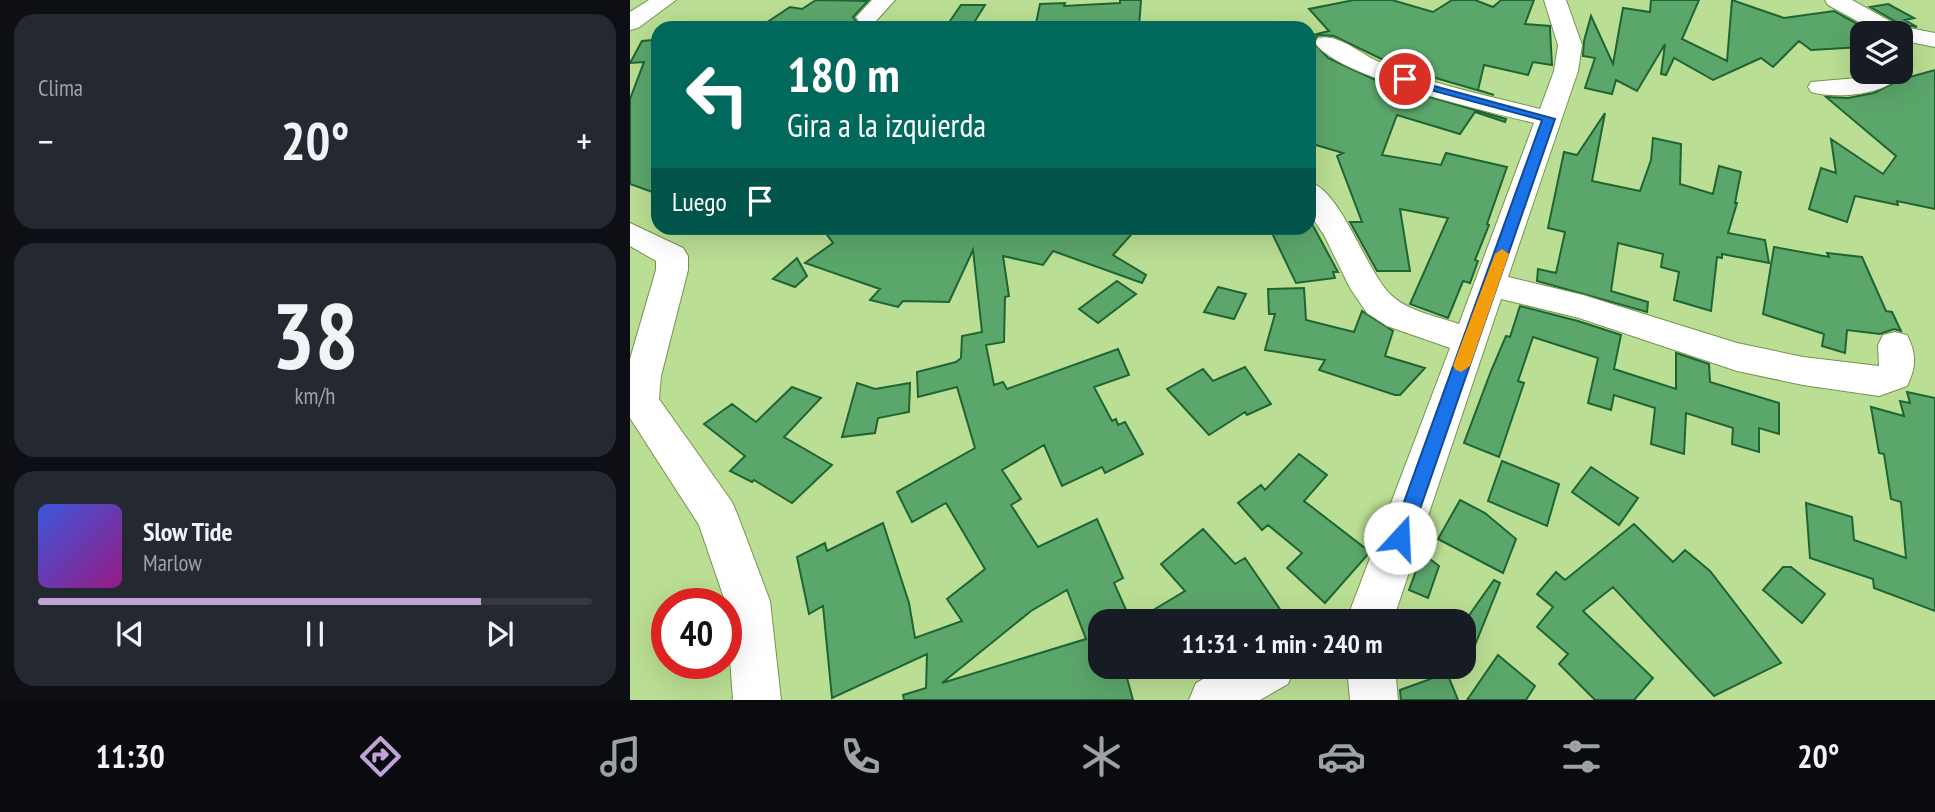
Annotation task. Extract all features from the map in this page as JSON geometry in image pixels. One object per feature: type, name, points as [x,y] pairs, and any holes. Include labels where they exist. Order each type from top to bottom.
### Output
[{"type":"street","points":[[630,23],[647,9],[665,0]]},
{"type":"street","points":[[867,17],[884,0]]},
{"type":"street","points":[[1369,609],[1491,285],[1566,71],[1570,45],[1555,0]]},
{"type":"street","points":[[1836,0],[1875,21]]},
{"type":"street","points":[[1326,43],[1356,62],[1383,72],[1549,119]]},
{"type":"street","points":[[1820,88],[1855,87],[1864,84]]},
{"type":"street","points":[[1316,201],[1338,233],[1361,280],[1379,304],[1399,317],[1470,341]]},
{"type":"street","points":[[630,233],[672,256],[672,270],[643,376],[640,402],[717,516],[748,601],[757,700]]},
{"type":"street","points":[[1491,285],[1583,307],[1737,357],[1803,371],[1879,381],[1894,376],[1898,363],[1895,345]]},
{"type":"street","points":[[1213,700],[1250,679]]},
{"type":"street","points":[[1372,679],[1374,700]]},
{"type":"building","points":[[816,0],[868,1],[853,17],[856,21],[769,21],[790,7],[802,9]]},
{"type":"building","points":[[1120,0],[1141,0],[1139,21],[1036,21],[1040,4],[1065,3],[1064,6],[1120,3]]},
{"type":"building","points":[[1354,0],[1392,0],[1433,12],[1452,0],[1475,0],[1493,7],[1501,0],[1534,0],[1525,24],[1550,26],[1552,65],[1533,62],[1528,75],[1484,65],[1478,90],[1494,95],[1398,67],[1334,36],[1318,35],[1316,38],[1316,34],[1329,31],[1309,9]]},
{"type":"building","points":[[1651,0],[1699,0],[1682,39],[1727,61],[1732,0],[1784,18],[1834,11],[1852,21],[1850,21],[1850,48],[1811,50],[1799,41],[1773,67],[1761,58],[1713,80],[1674,58],[1666,75],[1661,74],[1665,44],[1637,91],[1616,80],[1612,94],[1585,88],[1595,58],[1583,56],[1591,16],[1613,64],[1623,8],[1650,12]]},
{"type":"building","points":[[1888,4],[1914,18],[1895,21],[1870,7]]},
{"type":"building","points":[[961,5],[985,5],[975,21],[950,21]]},
{"type":"building","points":[[651,40],[651,192],[630,184],[630,99],[644,62],[630,63],[642,41]]},
{"type":"building","points":[[1316,45],[1328,58],[1382,83],[1506,119],[1505,122],[1475,112],[1460,134],[1397,115],[1382,155],[1441,165],[1446,153],[1507,167],[1475,260],[1478,261],[1470,283],[1463,281],[1448,318],[1410,304],[1448,218],[1400,209],[1410,271],[1377,271],[1350,222],[1362,222],[1337,156],[1343,153],[1316,145]]},
{"type":"building","points":[[1935,70],[1935,209],[1855,196],[1847,222],[1809,209],[1821,168],[1836,173],[1831,139],[1883,174],[1896,156],[1826,97],[1848,98],[1874,93],[1891,84],[1913,84],[1913,76]]},
{"type":"building","points":[[1605,113],[1592,181],[1640,191],[1651,160],[1653,138],[1681,144],[1680,184],[1713,194],[1719,166],[1741,172],[1737,203],[1728,233],[1765,240],[1769,263],[1722,254],[1722,258],[1717,257],[1711,311],[1674,300],[1679,272],[1661,267],[1663,254],[1618,243],[1611,291],[1648,302],[1647,312],[1537,281],[1538,269],[1556,273],[1565,232],[1548,228],[1564,152],[1577,155]]},
{"type":"building","points":[[1316,231],[1338,272],[1333,272],[1335,278],[1296,283],[1273,235],[1316,235]]},
{"type":"building","points":[[827,235],[1131,235],[1113,255],[1146,275],[1142,283],[1053,251],[1043,265],[1003,256],[1009,296],[1005,297],[1004,342],[986,345],[994,385],[1003,382],[1007,389],[1118,349],[1129,375],[1094,387],[1112,421],[1116,419],[1118,425],[1125,422],[1143,454],[1105,473],[1102,467],[1062,486],[1044,445],[1002,470],[1021,499],[1011,505],[1038,547],[1097,519],[1123,578],[1114,583],[1126,609],[1088,609],[1088,679],[1127,679],[1133,700],[904,700],[903,695],[926,688],[927,654],[832,698],[823,606],[809,614],[797,557],[825,543],[827,551],[883,523],[909,603],[915,638],[962,621],[947,599],[985,569],[946,503],[912,522],[897,492],[975,448],[957,387],[918,397],[917,372],[956,362],[961,358],[962,336],[982,332],[973,250],[949,302],[903,301],[898,307],[870,300],[880,289],[805,263],[833,243]],"holes":[[[1067,590],[1086,639],[942,683],[1031,611]]]},
{"type":"building","points":[[1774,247],[1829,257],[1827,253],[1862,257],[1886,311],[1892,312],[1901,331],[1894,329],[1880,334],[1847,330],[1845,353],[1822,346],[1824,334],[1763,314]]},
{"type":"building","points":[[797,258],[807,276],[795,287],[773,279]]},
{"type":"building","points":[[1117,281],[1136,294],[1098,323],[1079,309]]},
{"type":"building","points":[[1218,287],[1246,294],[1234,319],[1204,312]]},
{"type":"building","points":[[1304,288],[1306,320],[1354,332],[1362,311],[1393,331],[1385,356],[1425,368],[1400,395],[1395,395],[1319,370],[1325,360],[1265,350],[1275,314],[1269,314],[1268,289]]},
{"type":"building","points":[[1520,306],[1621,335],[1614,369],[1676,389],[1676,353],[1709,364],[1710,382],[1779,403],[1779,434],[1759,428],[1759,452],[1732,444],[1733,428],[1686,413],[1684,454],[1651,444],[1655,408],[1614,395],[1611,410],[1588,403],[1598,358],[1533,337],[1518,381],[1524,383],[1499,457],[1464,443],[1506,336],[1510,337]]},
{"type":"building","points":[[1245,367],[1271,404],[1247,415],[1245,412],[1209,435],[1167,389],[1203,369],[1213,381]]},
{"type":"building","points":[[857,383],[875,389],[910,383],[909,412],[878,418],[875,433],[842,437]]},
{"type":"building","points":[[792,387],[821,398],[784,437],[832,465],[792,503],[754,480],[752,482],[730,471],[745,456],[704,424],[732,404],[756,422]]},
{"type":"building","points":[[1907,392],[1935,398],[1935,611],[1874,588],[1873,579],[1810,558],[1806,503],[1852,517],[1854,540],[1906,558],[1901,502],[1891,499],[1884,454],[1879,453],[1871,407],[1904,416],[1900,401],[1910,403]]},
{"type":"building","points":[[1299,454],[1327,475],[1304,501],[1370,552],[1325,603],[1287,568],[1302,553],[1268,525],[1262,530],[1238,503],[1261,485],[1265,490]]},
{"type":"building","points":[[1502,461],[1559,484],[1547,526],[1488,501]]},
{"type":"building","points":[[1591,467],[1638,498],[1619,525],[1572,492]]},
{"type":"building","points":[[1460,500],[1485,513],[1516,539],[1503,573],[1438,539]]},
{"type":"building","points":[[1634,524],[1673,562],[1685,550],[1710,571],[1781,663],[1714,696],[1613,587],[1583,611],[1653,678],[1634,700],[1595,700],[1559,664],[1568,654],[1537,627],[1553,607],[1537,594],[1556,572],[1565,580]]},
{"type":"building","points":[[1203,529],[1235,564],[1245,558],[1280,609],[1155,609],[1185,591],[1161,564]]},
{"type":"building","points":[[1426,556],[1439,566],[1428,598],[1409,590],[1416,571]]},
{"type":"building","points":[[1783,567],[1791,567],[1825,594],[1802,623],[1763,590]]},
{"type":"building","points":[[1494,580],[1500,583],[1476,643],[1476,609],[1473,609]]},
{"type":"building","points":[[1498,655],[1535,686],[1526,700],[1467,700]]},
{"type":"building","points":[[1430,679],[1449,679],[1458,700],[1401,700],[1400,690]]},
{"type":"slow traffic","points":[[1461,366],[1502,254]]},
{"type":"route","points":[[1400,538],[1549,119],[1405,79]]}]
